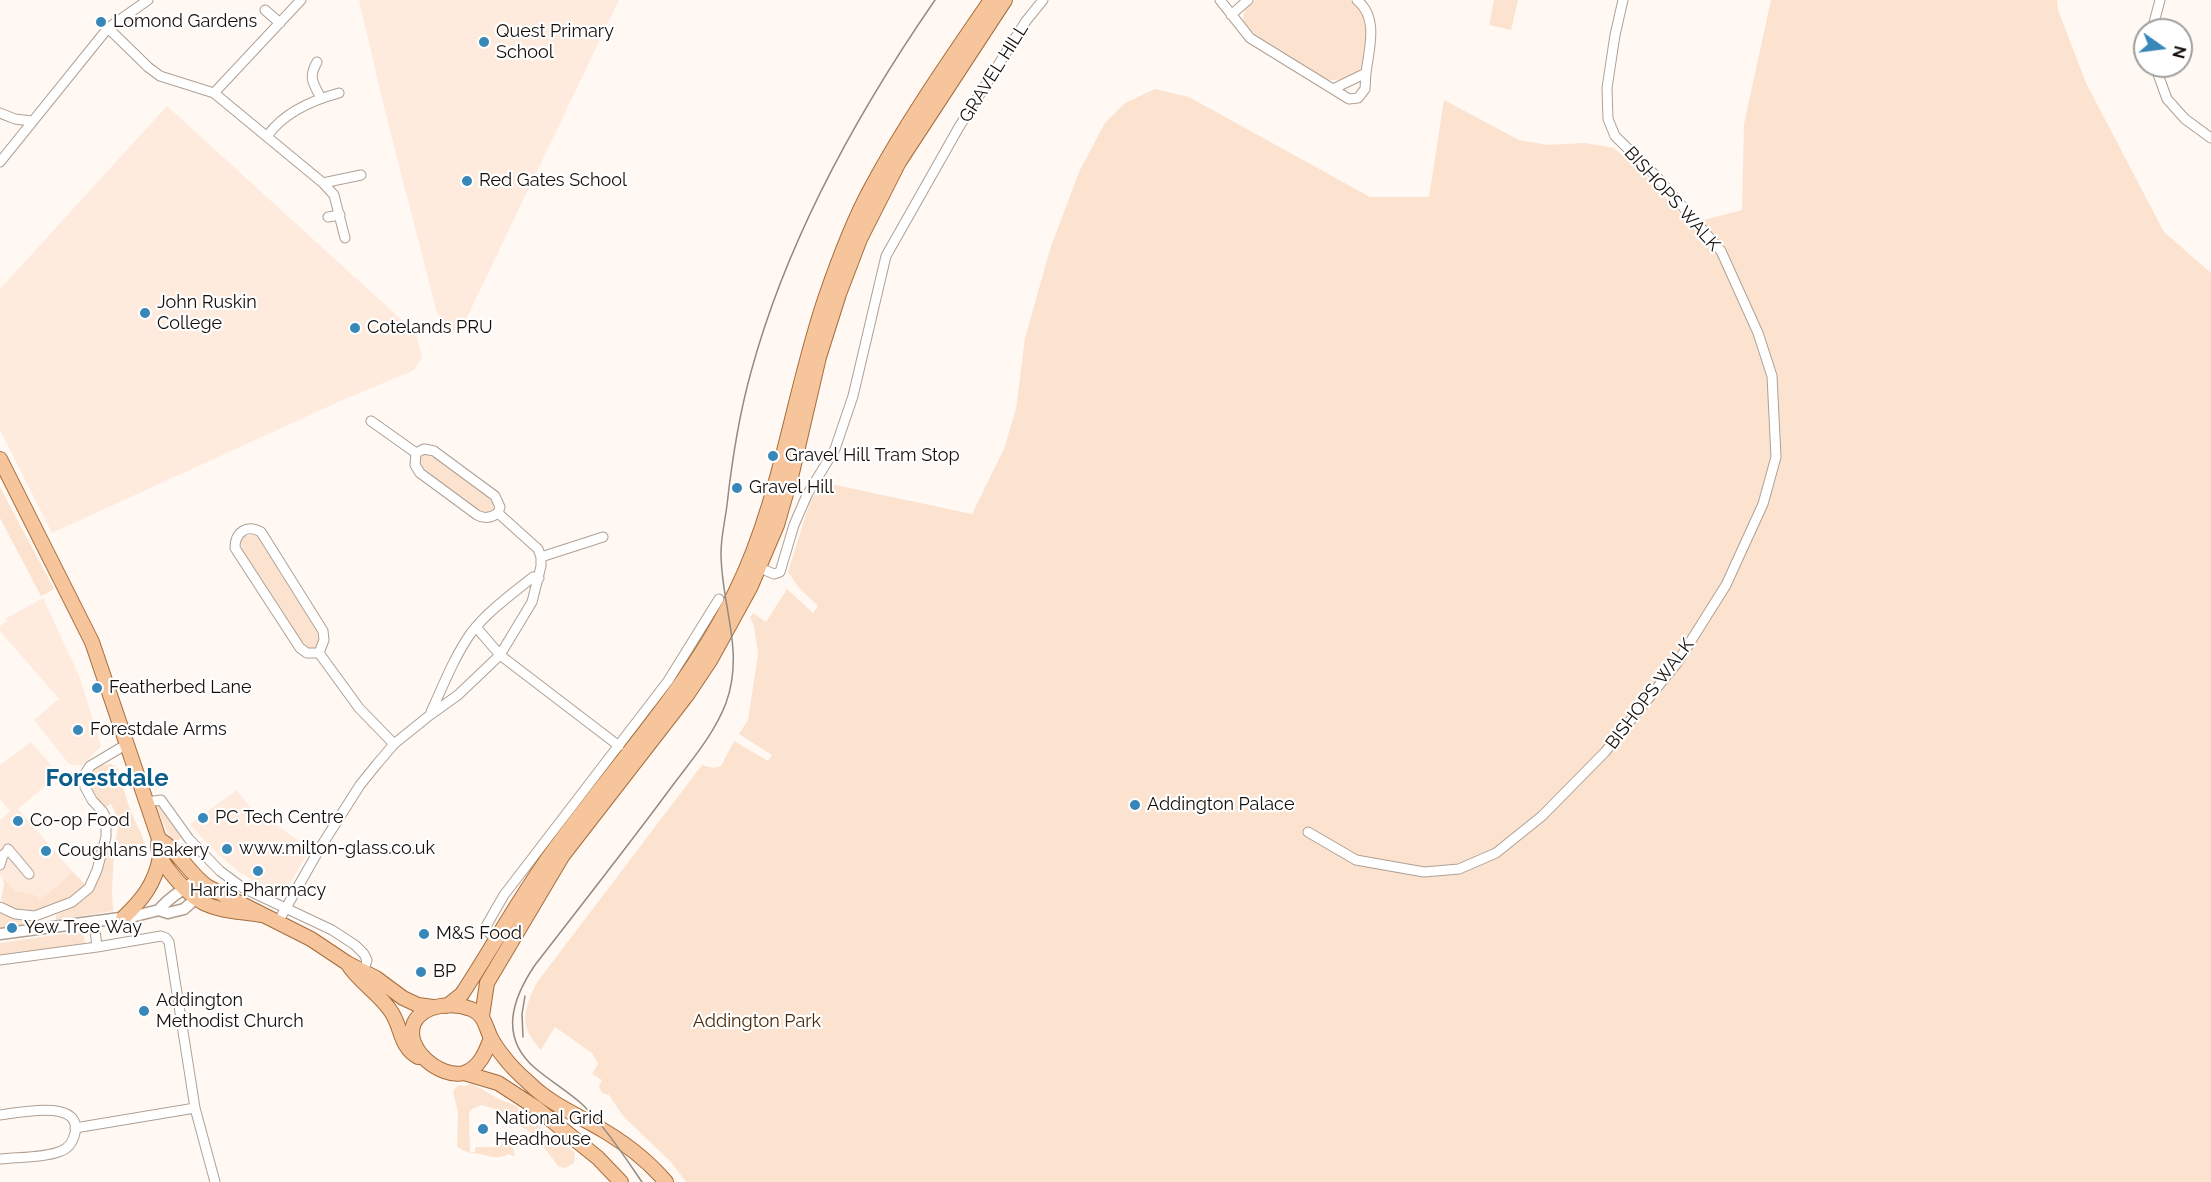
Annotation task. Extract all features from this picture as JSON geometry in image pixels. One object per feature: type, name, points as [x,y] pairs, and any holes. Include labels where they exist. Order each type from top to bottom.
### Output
[{"type":"main road","points":[[428,1062],[416,1048],[412,1034],[413,1025],[418,1016],[462,994],[492,937],[555,848],[677,690],[704,637],[735,594],[766,519],[812,339],[856,218],[904,131],[991,0]]},
{"type":"main road","name":"GRAVEL HILL","points":[[482,1016],[487,983],[563,855],[687,695],[738,612],[760,568],[777,525],[787,491],[810,387],[825,335],[860,238],[899,162],[1005,0]]},
{"type":"main road","points":[[0,459],[92,642],[159,839],[157,848],[160,857],[184,890],[195,900],[214,908],[262,915],[281,915],[310,939],[347,963],[364,970],[403,998],[418,1005],[471,1009],[482,1016],[491,1038],[504,1058],[536,1090],[625,1145],[650,1165],[666,1182]]},
{"type":"main road","points":[[159,839],[167,843],[197,879],[262,915]]},
{"type":"main road","points":[[123,918],[150,888],[160,857]]},
{"type":"main road","points":[[347,963],[354,975],[387,1005],[398,1024],[404,1046],[409,1052],[442,1069],[498,1083],[535,1107],[598,1158],[621,1182]]},
{"type":"main road","points":[[464,1073],[482,1058],[491,1038]]},
{"type":"street","points":[[214,93],[301,0]]},
{"type":"street","name":"GRAVEL HILL","points":[[760,568],[778,574],[784,565],[794,525],[807,495],[835,449],[853,396],[886,256],[959,127],[1026,21],[1043,0]]},
{"type":"street","points":[[1220,0],[1250,38],[1349,99],[1358,98],[1365,89],[1371,27],[1369,15],[1357,0]]},
{"type":"street","points":[[1232,15],[1248,0]]},
{"type":"street","name":"BISHOPS WALK","points":[[1308,832],[1356,860],[1424,872],[1459,868],[1496,853],[1542,816],[1605,752],[1677,663],[1726,585],[1763,504],[1776,457],[1773,376],[1758,333],[1721,251],[1657,177],[1615,136],[1608,118],[1607,87],[1623,0]]},
{"type":"street","points":[[2155,18],[2160,0]]},
{"type":"street","points":[[0,162],[108,28],[141,1]]},
{"type":"street","points":[[265,10],[280,23]]},
{"type":"street","points":[[108,28],[160,76],[214,93],[268,135],[323,183],[334,195],[345,238]]},
{"type":"street","points":[[317,62],[311,71],[312,82],[321,98]]},
{"type":"street","points":[[1333,89],[1366,73]]},
{"type":"street","points":[[2159,78],[2166,99],[2185,119],[2211,138]]},
{"type":"street","points":[[268,135],[276,124],[321,98],[339,93]]},
{"type":"street","points":[[0,113],[15,119],[32,121]]},
{"type":"street","points":[[323,183],[361,175]]},
{"type":"street","points":[[328,218],[340,215]]},
{"type":"street","points":[[371,421],[416,453]]},
{"type":"street","points":[[424,449],[434,451],[495,496],[500,507],[498,513],[493,517],[480,517],[467,508],[420,473],[415,465],[416,453],[424,449]]},
{"type":"street","points":[[281,915],[360,785],[394,744],[458,695],[500,655],[532,602],[539,578],[541,557],[537,549],[498,513]]},
{"type":"street","points":[[251,528],[261,532],[322,631],[324,640],[319,653],[308,653],[300,648],[236,548],[237,537],[243,530],[251,528]]},
{"type":"street","points":[[541,557],[603,537]]},
{"type":"street","points":[[430,715],[452,666],[476,627],[497,606],[533,577],[539,578]]},
{"type":"street","points":[[492,937],[485,928],[486,923],[504,895],[704,637],[719,599]]},
{"type":"street","points":[[476,627],[500,655],[619,746]]},
{"type":"street","points":[[319,653],[359,708],[394,744]]},
{"type":"street","points":[[0,907],[15,914],[35,916],[72,902],[89,888],[97,870],[106,837],[106,818],[92,800],[83,777],[90,766],[127,744]]},
{"type":"street","points":[[147,802],[161,800],[189,839],[220,871],[281,915],[332,930],[355,945],[367,960],[364,970]]},
{"type":"street","points":[[0,865],[3,855],[8,850],[29,874]]},
{"type":"street","points":[[159,910],[165,901],[197,879]]},
{"type":"street","points":[[0,934],[123,918],[159,910],[168,913],[184,909],[208,887]]},
{"type":"street","points":[[94,921],[97,947]]},
{"type":"street","points":[[0,960],[161,936],[166,938],[169,942],[195,1108],[214,1182]]},
{"type":"street","points":[[75,1128],[195,1108]]},
{"type":"street","points":[[0,1115],[53,1109],[68,1117],[75,1128],[72,1142],[58,1152],[0,1159]]},
{"type":"shaded area","points":[[359,0],[619,0],[458,336],[437,313]]},
{"type":"shaded area","name":"John Ruskin College","points":[[167,106],[416,333],[422,357],[414,370],[336,403],[52,533],[0,430],[0,289]]},
{"type":"shaded area","points":[[43,598],[80,678],[101,746],[82,766],[69,764],[34,720],[59,699],[0,631],[0,626],[7,621],[5,619]]},
{"type":"shaded area","points":[[31,742],[59,774],[18,809],[73,872],[40,900],[35,895],[15,891],[0,876],[0,820],[10,811],[0,799],[0,765]]},
{"type":"shaded area","points":[[237,790],[247,804],[310,849],[282,897],[240,873],[210,847],[190,824]]},
{"type":"green space","points":[[1255,0],[1350,0],[1357,7],[1365,23],[1366,40],[1361,69],[1346,78],[1328,80],[1259,39],[1243,22],[1246,10]]},
{"type":"green space","points":[[1494,0],[1518,0],[1511,30],[1489,25]]},
{"type":"green space","name":"Addington Park","points":[[1771,0],[2057,0],[2058,10],[2086,83],[2164,232],[2211,273],[2211,1182],[686,1182],[670,1161],[623,1116],[609,1095],[602,1093],[599,1086],[602,1080],[592,1074],[598,1064],[592,1053],[555,1027],[541,1050],[529,1034],[525,1021],[529,999],[538,981],[702,765],[714,768],[721,766],[734,741],[768,761],[772,755],[739,734],[748,720],[758,654],[754,626],[750,618],[753,613],[766,622],[787,589],[813,613],[818,606],[799,588],[788,572],[811,499],[826,483],[972,514],[1004,449],[1016,409],[1025,338],[1051,246],[1080,170],[1105,123],[1125,103],[1155,89],[1189,97],[1370,197],[1429,197],[1444,100],[1519,140],[1548,145],[1585,143],[1614,148],[1650,180],[1689,224],[1742,210],[1744,124]]},
{"type":"green space","points":[[423,454],[447,465],[488,497],[493,502],[494,511],[490,514],[482,514],[427,474],[419,466],[419,457]]},
{"type":"green space","points":[[0,487],[54,589],[41,596],[0,518]]},
{"type":"green space","points":[[255,535],[317,632],[319,642],[314,649],[310,650],[302,644],[242,549],[241,540],[245,536]]},
{"type":"green space","points":[[111,764],[118,769],[144,844],[114,845],[118,829],[116,814],[111,804],[106,807],[100,801],[90,781],[90,775],[94,770]]},
{"type":"green space","points":[[155,804],[159,804],[182,837],[175,843],[166,830]]},
{"type":"green space","points":[[106,852],[114,852],[113,911],[56,920],[56,915],[85,898],[94,884]]},
{"type":"green space","points":[[73,872],[85,884],[69,899],[57,905],[32,911],[20,910],[9,906],[1,899],[3,877],[15,891],[35,895],[40,900]]},
{"type":"green space","points":[[0,911],[24,921],[23,925],[0,928]]},
{"type":"green space","points":[[83,931],[85,944],[49,951],[0,956],[0,943]]},
{"type":"green space","points":[[470,1084],[518,1107],[520,1113],[533,1118],[538,1125],[575,1153],[574,1163],[565,1168],[559,1167],[534,1135],[495,1109],[481,1105],[469,1113],[470,1152],[475,1152],[475,1147],[498,1147],[503,1139],[507,1138],[512,1142],[515,1157],[509,1154],[494,1157],[467,1152],[457,1146],[458,1112],[453,1092],[458,1085]]},
{"type":"tram line","points":[[642,1182],[591,1114],[577,1100],[535,1068],[524,1056],[513,1031],[515,1004],[535,965],[700,750],[721,715],[731,684],[733,665],[733,646],[724,591],[721,547],[736,438],[751,372],[784,274],[827,178],[878,87],[935,0]]},
{"type":"tram line","points":[[523,1037],[522,1014],[525,996]]},
{"type":"place","name":"Lomond Gardens","points":[[101,22]]},
{"type":"place","name":"Quest Primary School","points":[[484,42]]},
{"type":"place","name":"Red Gates School","points":[[467,181]]},
{"type":"place","name":"John Ruskin College","points":[[145,313]]},
{"type":"place","name":"Cotelands PRU","points":[[355,328]]},
{"type":"place","name":"Gravel Hill Tram Stop","points":[[773,456]]},
{"type":"place","name":"Gravel Hill","points":[[737,488]]},
{"type":"place","name":"Featherbed Lane","points":[[97,688]]},
{"type":"place","name":"Forestdale Arms","points":[[78,730]]},
{"type":"place","name":"Addington Palace","points":[[1135,805]]},
{"type":"place","name":"PC Tech Centre","points":[[203,818]]},
{"type":"place","name":"Co-op Food","points":[[18,821]]},
{"type":"place","name":"www.milton-glass.co.uk","points":[[227,849]]},
{"type":"place","name":"Coughlans Bakery","points":[[46,851]]},
{"type":"place","name":"Harris Pharmacy","points":[[258,871]]},
{"type":"place","name":"Yew Tree Way","points":[[12,928]]},
{"type":"place","name":"M&S Food","points":[[424,934]]},
{"type":"place","name":"BP","points":[[421,972]]},
{"type":"place","name":"Addington Methodist Church","points":[[144,1011]]},
{"type":"place","name":"National Grid Headhouse","points":[[483,1129]]},
{"type":"district","name":"Forestdale","points":[[107,779]]}]
